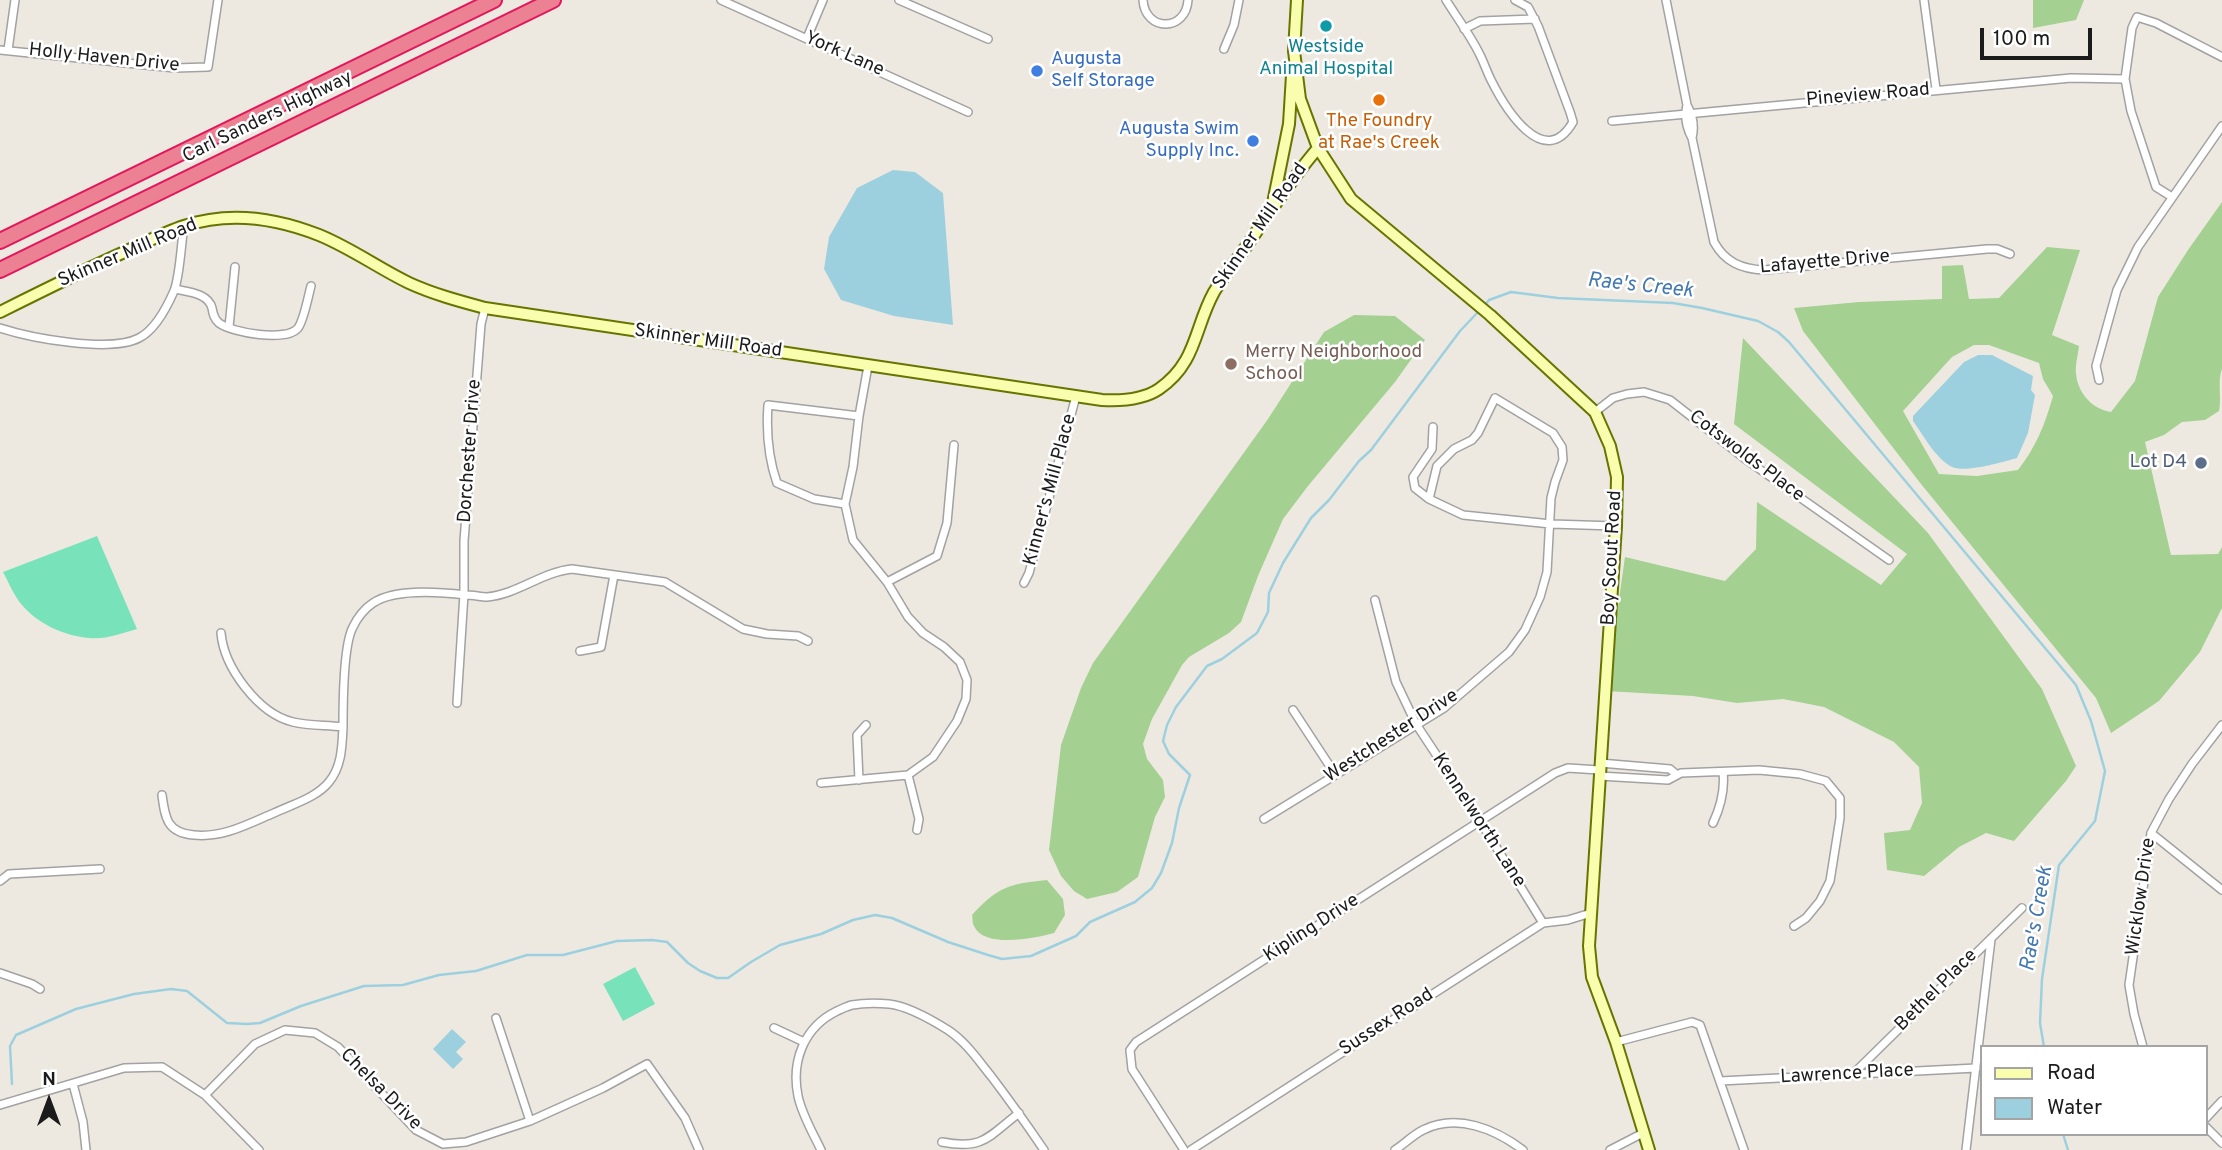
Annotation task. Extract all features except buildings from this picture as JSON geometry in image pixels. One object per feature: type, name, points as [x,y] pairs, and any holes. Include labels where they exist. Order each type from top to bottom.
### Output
[{"type":"highway","name":"Carl Sanders Highway","points":[[0,241],[494,0]]},
{"type":"highway","name":"Carl Sanders Highway","points":[[0,270],[553,0]]},
{"type":"street","points":[[4,50],[15,0]]},
{"type":"street","name":"Holly Haven Drive","points":[[4,50],[176,68],[208,68],[218,0]]},
{"type":"street","name":"York Lane","points":[[721,0],[968,112]]},
{"type":"street","points":[[807,38],[823,0]]},
{"type":"street","points":[[899,0],[988,39]]},
{"type":"street","points":[[1143,0],[1148,16],[1155,22],[1164,24],[1181,18],[1186,11],[1188,0]]},
{"type":"street","points":[[1224,49],[1234,25],[1239,0]]},
{"type":"street","points":[[1446,0],[1480,54],[1491,82],[1518,122],[1529,134],[1543,141],[1555,139],[1567,132],[1573,122],[1535,19],[1528,7],[1515,0]]},
{"type":"street","points":[[1666,0],[1688,115]]},
{"type":"street","points":[[1924,0],[1936,89]]},
{"type":"street","name":"Boy Scout Road","points":[[1294,3],[1294,51],[1300,99],[1318,148],[1351,200],[1490,314],[1595,412],[1611,446],[1617,477],[1616,526],[1589,946],[1592,977],[1616,1042],[1649,1150]]},
{"type":"street","points":[[2172,197],[2157,187],[2131,111],[2125,79],[2132,29],[2137,17],[2155,23],[2222,57]]},
{"type":"street","points":[[1464,29],[1480,21],[1535,19]]},
{"type":"street","points":[[1272,208],[1289,124],[1294,51]]},
{"type":"street","name":"Pineview Road","points":[[1612,121],[1936,89],[2071,78],[2125,79]]},
{"type":"street","name":"Lafayette Drive","points":[[1688,115],[1688,131],[1692,138],[1714,242],[1724,256],[1741,267],[1764,270],[1987,249],[1997,249],[2010,254]]},
{"type":"street","points":[[2099,380],[2096,366],[2117,289],[2138,247],[2222,126]]},
{"type":"street","name":"Skinner Mill Road","points":[[0,312],[184,226],[227,218],[250,218],[272,220],[319,235],[409,283],[448,299],[485,308],[1121,401],[1140,398],[1158,390],[1187,360],[1213,295],[1272,208],[1318,148]]},
{"type":"street","points":[[0,328],[92,345],[116,345],[138,338],[153,328],[175,289],[184,226]]},
{"type":"street","points":[[229,327],[235,267]]},
{"type":"street","points":[[175,289],[202,296],[211,305],[213,315],[219,323],[245,332],[279,337],[289,335],[298,328],[312,286]]},
{"type":"street","name":"Dorchester Drive","points":[[457,703],[464,594],[464,541],[481,324],[485,308]]},
{"type":"street","points":[[821,783],[908,775],[933,757],[957,722],[966,699],[967,680],[960,662],[923,633],[908,617],[887,582],[853,540],[845,503],[868,366]]},
{"type":"street","name":"Cotswolds Place","points":[[1595,412],[1613,398],[1627,394],[1644,392],[1670,400],[1748,461],[1889,560]]},
{"type":"street","name":"Kinner's Mill Place","points":[[1024,583],[1029,573],[1076,396]]},
{"type":"street","name":"Westchester Drive","points":[[1264,819],[1444,708],[1508,652],[1525,630],[1540,597],[1547,572],[1551,498],[1563,460],[1562,447],[1553,433],[1496,398],[1472,440],[1454,449],[1437,466],[1429,499]]},
{"type":"street","points":[[845,503],[814,499],[777,483],[770,463],[766,430],[768,405],[859,416]]},
{"type":"street","points":[[1433,427],[1432,450],[1413,477],[1415,488],[1429,499],[1463,515],[1550,524],[1616,526]]},
{"type":"street","points":[[887,582],[937,556],[947,523],[954,445]]},
{"type":"street","points":[[162,795],[167,820],[173,828],[182,834],[209,835],[233,831],[313,796],[327,784],[335,775],[340,760],[351,629],[373,603],[387,596],[404,592],[485,597],[500,594],[558,570],[572,569],[665,582],[743,629],[798,636],[807,641]]},
{"type":"street","points":[[580,651],[601,647],[614,575]]},
{"type":"street","name":"Kennelworth Lane","points":[[1375,600],[1396,682],[1416,724],[1543,923]]},
{"type":"street","points":[[221,633],[225,653],[242,681],[268,711],[294,722],[342,727]]},
{"type":"street","points":[[1293,710],[1335,774]]},
{"type":"street","points":[[859,780],[857,735],[866,725]]},
{"type":"street","name":"Wicklow Drive","points":[[2142,1045],[2129,985],[2151,832],[2192,764],[2222,725]]},
{"type":"street","name":"Kipling Drive","points":[[1184,1150],[1132,1069],[1130,1050],[1136,1042],[1555,773],[1568,768],[1670,769],[1677,775]]},
{"type":"street","name":"Kipling Drive","points":[[1600,770],[1668,780],[1677,775],[1759,770],[1800,774],[1826,781],[1840,798],[1840,818],[1830,881],[1820,901],[1806,918],[1794,926]]},
{"type":"street","points":[[1713,823],[1720,808],[1723,772]]},
{"type":"street","points":[[908,775],[919,819],[917,830]]},
{"type":"street","points":[[2151,832],[2222,890]]},
{"type":"street","points":[[0,881],[9,874],[100,869]]},
{"type":"street","name":"Bethel Place","points":[[1853,1074],[2022,908]]},
{"type":"street","name":"Sussex Road","points":[[1191,1150],[1543,923],[1568,920],[1591,913]]},
{"type":"street","points":[[1966,1150],[1991,938]]},
{"type":"street","points":[[0,973],[40,989]]},
{"type":"street","points":[[821,1150],[804,1115],[798,1094],[797,1070],[808,1033],[828,1016],[850,1005],[892,1004],[949,1031],[969,1048],[1044,1150]]},
{"type":"street","points":[[496,1018],[530,1121]]},
{"type":"street","points":[[1616,1042],[1692,1022],[1700,1025],[1744,1150]]},
{"type":"street","points":[[774,1028],[804,1042]]},
{"type":"street","name":"Chelsa Drive","points":[[205,1095],[255,1044],[285,1030],[315,1033],[338,1047],[416,1130],[443,1144],[466,1142],[530,1121],[603,1088],[647,1064],[685,1118],[699,1150]]},
{"type":"street","points":[[0,1105],[124,1068],[162,1068],[205,1095],[259,1150]]},
{"type":"street","name":"Lawrence Place","points":[[1720,1081],[1976,1069]]},
{"type":"street","points":[[73,1084],[83,1122],[86,1150]]},
{"type":"street","points":[[2208,1116],[2222,1101]]},
{"type":"street","points":[[942,1142],[962,1147],[979,1144],[1019,1113]]},
{"type":"street","points":[[1395,1150],[1423,1130],[1444,1124],[1470,1124],[1489,1129],[1523,1150]]},
{"type":"street","points":[[2208,1129],[2222,1143]]},
{"type":"street","points":[[1610,1150],[1643,1133]]},
{"type":"green space","points":[[2033,0],[2084,0],[2076,20],[2033,28]]},
{"type":"green space","points":[[2222,202],[2222,369],[2219,411],[2205,420],[2182,422],[2164,435],[2145,442],[2171,555],[2218,554],[2222,547],[2222,608],[2200,652],[2159,701],[2111,733],[2096,698],[1921,484],[1803,331],[1794,308],[1942,299],[1942,266],[1963,265],[1969,299],[1999,298],[2047,247],[2080,250],[2052,335],[2079,346],[2076,371],[2080,388],[2092,404],[2111,412],[2135,381],[2158,297]],"holes":[[[1974,345],[1989,345],[2039,363],[2043,379],[2053,396],[2043,426],[2018,470],[1977,476],[1939,474],[1903,411],[1952,357]]]},
{"type":"green space","points":[[1354,315],[1395,316],[1425,340],[1395,382],[1283,519],[1241,622],[1229,633],[1189,657],[1182,665],[1152,719],[1143,744],[1147,759],[1163,780],[1165,797],[1155,817],[1138,877],[1117,892],[1087,899],[1074,891],[1061,876],[1049,850],[1061,745],[1081,688],[1093,663],[1268,419],[1324,332]]},
{"type":"green space","points":[[1743,338],[1928,533],[2042,689],[2076,766],[2014,841],[1986,833],[1959,847],[1924,876],[1887,870],[1884,833],[1910,830],[1922,803],[1919,767],[1894,742],[1824,707],[1783,699],[1737,703],[1693,696],[1606,691],[1625,557],[1725,581],[1756,549],[1757,502],[1881,585],[1907,554],[1734,424]]},
{"type":"green space","points":[[97,536],[137,629],[113,636],[80,637],[61,632],[28,612],[14,594],[3,572]]},
{"type":"green space","points":[[1047,880],[1063,899],[1065,915],[1054,933],[999,940],[988,938],[974,926],[972,915],[998,892],[1014,885]]},
{"type":"green space","points":[[635,967],[655,1004],[623,1021],[603,984]]},
{"type":"water","points":[[893,170],[915,172],[943,193],[953,325],[894,316],[841,300],[824,269],[829,237],[857,188]]},
{"type":"water","points":[[1978,355],[1992,355],[2033,376],[2031,390],[2035,395],[2028,433],[2017,458],[1966,469],[1952,467],[1935,452],[1913,421],[1913,416],[1964,362]]},
{"type":"water","points":[[452,1029],[466,1042],[456,1052],[463,1059],[453,1069],[433,1049]]},
{"type":"waterway","name":"Rae's Creek","points":[[1484,306],[1489,300],[1511,292],[1558,298],[1673,303],[1758,321],[1778,332],[2076,685],[2091,721],[2105,771],[2095,821],[2059,865],[2042,979],[2040,1023],[2044,1045]]},
{"type":"waterway","points":[[12,1084],[10,1046],[16,1035],[76,1009],[134,994],[171,989],[187,991],[227,1023],[247,1024],[260,1023],[301,1006],[364,986],[403,985],[439,975],[476,971],[527,955],[563,955],[617,941],[667,942],[700,971],[717,978],[728,978],[780,945],[875,915],[892,918],[948,942],[1002,959],[1031,956],[1076,936],[1090,922],[1135,902],[1152,888],[1161,873],[1190,775],[1169,754],[1163,741],[1176,707],[1207,666],[1222,659],[1257,633],[1268,612],[1269,593],[1283,563],[1311,518],[1371,450],[1460,331],[1479,311]]},
{"type":"waterway","name":"Rae's Creek","points":[[2064,1136],[2068,1150]]},
{"type":"place","name":"Westside Animal Hospital","points":[[1326,26]]},
{"type":"place","name":"Augusta Self Storage","points":[[1037,71]]},
{"type":"place","name":"The Foundry at Rae's Creek","points":[[1379,100]]},
{"type":"place","name":"Augusta Swim Supply Inc.","points":[[1253,141]]},
{"type":"place","name":"Merry Neighborhood School","points":[[1231,364]]},
{"type":"place","name":"Lot D4","points":[[2201,463]]}]
